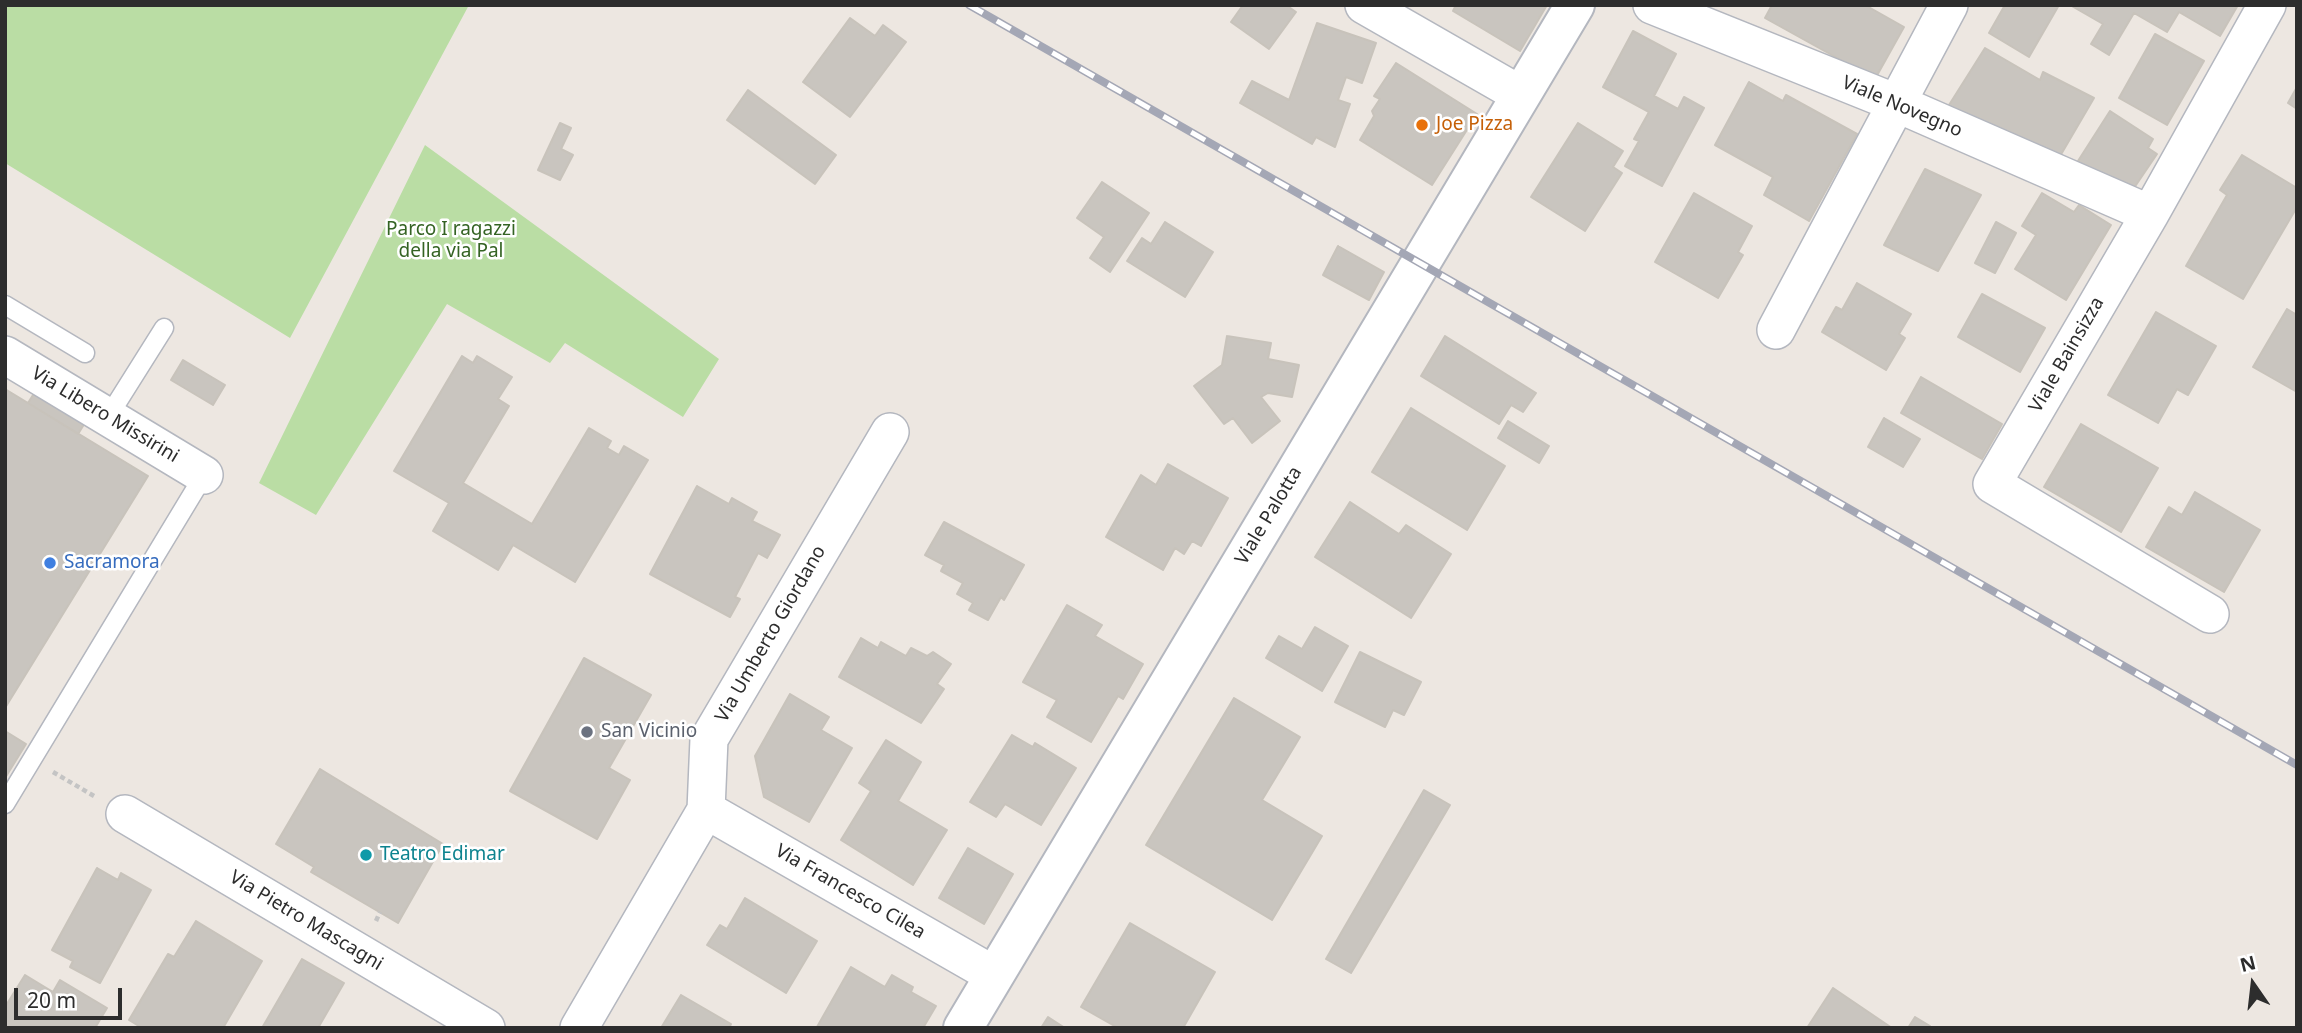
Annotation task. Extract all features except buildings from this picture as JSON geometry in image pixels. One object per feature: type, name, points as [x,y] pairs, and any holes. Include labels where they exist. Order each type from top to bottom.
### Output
[{"type":"street","points":[[1364,5],[1521,95]]},
{"type":"street","name":"Viale Palotta","points":[[963,1028],[1575,5]]},
{"type":"street","name":"Viale Novegno","points":[[1652,5],[1896,103],[2150,214]]},
{"type":"street","points":[[1776,330],[1949,5]]},
{"type":"street","name":"Viale Bainsizza","points":[[2210,614],[1992,484],[2150,214],[2267,5]]},
{"type":"street","name":"Via Libero Missirini","points":[[5,355],[204,475]]},
{"type":"street","name":"Via Umberto Giordano","points":[[579,1028],[706,810],[709,739],[890,432]]},
{"type":"street","name":"Via Francesco Cilea","points":[[706,810],[994,975]]},
{"type":"street","name":"Via Pietro Mascagni","points":[[125,814],[486,1028]]},
{"type":"lane","points":[[5,305],[85,353]]},
{"type":"lane","points":[[108,417],[164,328]]},
{"type":"lane","points":[[5,804],[204,475]]},
{"type":"path","points":[[32,760],[125,814]]},
{"type":"green space","points":[[5,5],[469,5],[290,338],[5,163]]},
{"type":"green space","name":"Parco I ragazzi della via Pal","points":[[425,145],[719,359],[683,417],[565,343],[550,363],[447,304],[316,515],[259,483]]},
{"type":"railway","points":[[969,5],[2297,765]]},
{"type":"place","name":"Joe Pizza","points":[[1422,125]]},
{"type":"place","name":"Sacramora","points":[[50,563]]},
{"type":"place","name":"San Vicinio","points":[[587,732]]},
{"type":"place","name":"Teatro Edimar","points":[[366,855]]}]
